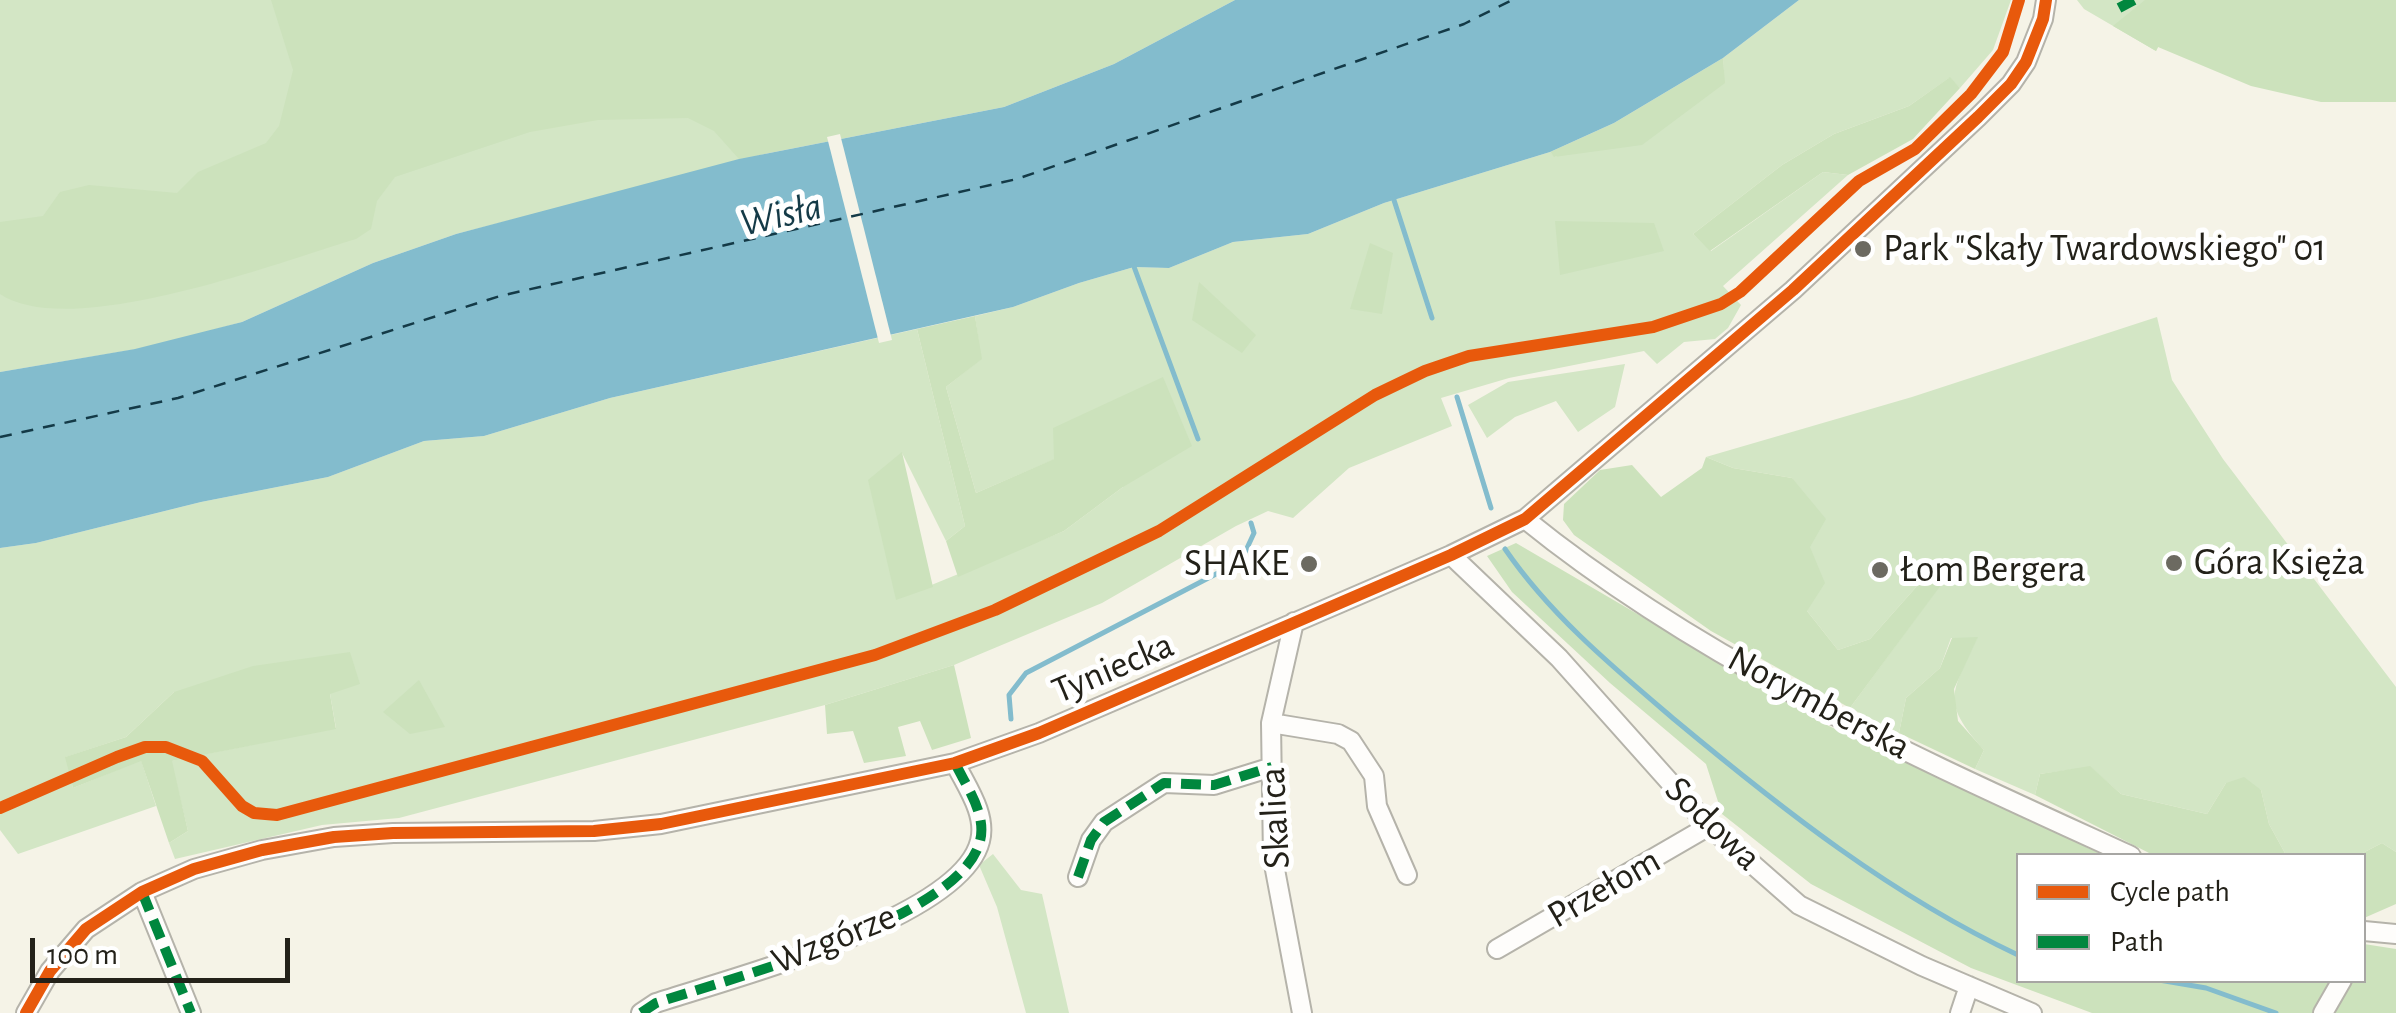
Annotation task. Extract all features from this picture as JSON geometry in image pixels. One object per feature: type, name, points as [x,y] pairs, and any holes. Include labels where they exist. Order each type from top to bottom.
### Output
[{"type":"street","name":"Tyniecka","points":[[26,1013],[50,971],[86,929],[142,892],[194,869],[262,850],[334,837],[594,830],[661,824],[955,763],[1039,733],[1451,555],[1525,519],[1793,290],[1978,117],[2011,84],[2026,62],[2046,0]]},
{"type":"street","name":"Norymberska","points":[[1525,519],[1652,612],[1836,716],[2125,853]]},
{"type":"street","name":"Sodowa","points":[[1451,555],[1559,658],[1709,826],[1799,904],[1922,966],[2032,1013]]},
{"type":"street","name":"Skalica","points":[[1294,622],[1272,723],[1272,767],[1274,859],[1302,1013]]},
{"type":"street","points":[[1272,723],[1338,734],[1351,742],[1374,776],[1377,806],[1407,875]]},
{"type":"street","name":"Wzgórze","points":[[641,1013],[656,1003],[882,925],[966,869],[980,844],[983,822],[955,763]]},
{"type":"street","points":[[1078,877],[1090,840],[1104,822],[1164,784],[1214,785],[1272,767]]},
{"type":"street","name":"Przełom","points":[[1497,949],[1709,826]]},
{"type":"street","points":[[142,892],[190,1013]]},
{"type":"street","points":[[2367,937],[2396,934]]},
{"type":"street","points":[[2324,1013],[2340,983]]},
{"type":"street","points":[[1962,1011],[1969,986]]},
{"type":"green space","points":[[0,0],[1232,0],[739,162],[456,234],[373,263],[242,322],[155,346],[0,372]]},
{"type":"green space","points":[[271,0],[1235,0],[1114,64],[1004,107],[739,159],[714,131],[688,118],[598,120],[530,132],[395,177],[377,201],[371,229],[356,239],[277,264],[123,304],[74,309],[32,306],[0,294],[0,222],[43,216],[60,192],[89,185],[177,193],[198,172],[266,143],[279,126],[293,70]]},
{"type":"green space","points":[[1799,0],[2011,0],[1993,50],[1960,88],[1949,78],[1909,106],[1834,134],[1782,165],[1693,234],[1711,251],[1823,172],[1848,175],[1723,286],[1741,305],[1728,328],[1715,339],[1684,342],[1657,364],[1644,351],[1509,378],[1441,398],[1452,426],[1349,468],[1293,518],[1268,511],[1102,603],[954,665],[825,705],[399,818],[322,825],[175,859],[169,843],[188,831],[171,761],[336,728],[330,694],[174,692],[126,737],[66,757],[73,788],[141,760],[156,806],[18,854],[0,830],[0,548],[328,477],[424,441],[484,436],[610,398],[917,329],[965,526],[946,541],[902,453],[897,599],[1064,531],[1123,487],[1055,459],[976,493],[946,387],[981,359],[975,316],[1134,267],[1169,268],[1233,242],[1308,234],[1384,203],[1550,152],[1555,157],[1724,83],[1723,58]]},
{"type":"green space","points":[[2077,0],[2187,0],[2182,2],[2156,51],[2084,9]]},
{"type":"green space","points":[[2145,0],[2396,0],[2396,102],[2321,102],[2251,86],[2158,47],[2156,51],[2113,26]]},
{"type":"green space","points":[[1723,58],[1725,83],[1642,145],[1554,157],[1550,152],[1614,123]]},
{"type":"green space","points":[[1950,77],[1960,88],[1913,139],[1848,175],[1823,172],[1710,251],[1693,234],[1782,165],[1834,134],[1909,106]]},
{"type":"green space","points":[[1555,221],[1654,223],[1664,251],[1560,275]]},
{"type":"green space","points":[[1370,243],[1393,253],[1382,314],[1350,309]]},
{"type":"green space","points":[[1199,282],[1256,335],[1242,353],[1192,320]]},
{"type":"green space","points":[[975,316],[982,359],[946,387],[976,493],[1054,459],[1053,428],[1163,377],[1192,446],[1123,487],[1064,531],[958,577],[946,541],[965,526],[917,329]]},
{"type":"green space","points":[[2157,317],[2172,380],[2223,459],[2396,687],[2396,852],[2382,843],[2363,853],[2285,853],[2269,824],[2261,790],[2226,783],[2207,814],[2121,794],[2090,767],[2040,774],[2035,795],[1975,769],[1984,750],[1961,720],[1955,696],[1977,638],[1951,638],[1940,668],[1906,698],[1899,733],[1850,708],[1943,581],[1925,577],[1870,639],[1838,650],[1807,611],[1810,547],[1792,478],[1733,468],[1706,457],[1912,397]]},
{"type":"green space","points":[[1625,364],[1615,407],[1578,432],[1556,401],[1515,417],[1487,438],[1468,405],[1508,382]]},
{"type":"green space","points":[[902,452],[933,587],[896,600],[868,480]]},
{"type":"green space","points":[[1706,457],[1733,468],[1792,478],[1826,519],[1810,547],[1825,583],[1807,611],[1838,650],[1870,639],[1925,577],[1944,581],[1850,708],[1711,631],[1574,535],[1563,520],[1564,504],[1600,470],[1632,465],[1661,497],[1702,468]]},
{"type":"green space","points":[[1516,543],[1829,726],[2099,853],[2016,853],[2016,983],[2366,983],[2366,944],[2396,949],[2396,1013],[2092,1013],[1971,968],[1811,884],[1722,814],[1706,764],[1610,683],[1512,592],[1487,556]]},
{"type":"green space","points":[[1978,637],[1954,689],[1958,721],[1984,750],[1975,769],[1899,733],[1906,698],[1940,668],[1952,638]]},
{"type":"green space","points":[[350,652],[360,684],[330,694],[336,729],[172,761],[188,831],[169,843],[141,761],[73,788],[65,757],[126,737],[174,692],[253,666]]},
{"type":"green space","points":[[954,665],[971,738],[932,750],[920,721],[898,727],[906,756],[864,763],[853,731],[827,734],[825,705]]},
{"type":"green space","points":[[419,680],[445,727],[410,734],[383,712]]},
{"type":"green space","points":[[2090,766],[2121,794],[2207,814],[2226,783],[2244,777],[2261,790],[2269,824],[2285,853],[2149,853],[2035,795],[2040,774]]},
{"type":"green space","points":[[2382,843],[2396,852],[2396,904],[2366,917],[2366,853],[2363,853]]},
{"type":"green space","points":[[993,854],[1021,890],[1042,894],[1069,1013],[1026,1013],[997,907],[979,865]]},
{"type":"water","name":"Wisła","points":[[1235,0],[1799,0],[1723,58],[1614,123],[1550,152],[1384,203],[1308,234],[1233,242],[1169,268],[1134,267],[1013,307],[610,398],[484,436],[424,441],[328,477],[0,548],[0,372],[135,349],[242,322],[373,263],[456,234],[739,159],[1004,107],[1114,64]]},
{"type":"pier","points":[[840,134],[892,340],[879,343],[827,137]]},
{"type":"waterway","points":[[1393,197],[1432,318]]},
{"type":"waterway","points":[[1133,264],[1198,439]]},
{"type":"waterway","points":[[1457,397],[1491,508]]},
{"type":"waterway","points":[[1011,719],[1009,695],[1026,673],[1241,561],[1254,533],[1251,523]]},
{"type":"waterway","points":[[1505,549],[1542,597],[1584,640],[1756,786],[1882,878],[2016,954]]},
{"type":"waterway","points":[[2177,983],[2206,988],[2276,1013]]},
{"type":"ferry route","points":[[0,437],[178,398],[500,296],[1017,179],[1464,24],[1512,0]]},
{"type":"marked path","points":[[2119,8],[2134,0]]},
{"type":"marked path","points":[[641,1013],[656,1003],[838,942],[931,896],[964,869],[980,841],[978,811],[955,763]]},
{"type":"marked path","points":[[1078,877],[1091,840],[1104,822],[1164,783],[1214,785],[1272,767]]},
{"type":"marked path","points":[[142,892],[191,1013]]},
{"type":"cycle path","points":[[0,808],[117,757],[145,747],[166,747],[202,761],[242,806],[254,813],[277,815],[875,655],[995,610],[1159,531],[1375,395],[1425,371],[1469,356],[1653,327],[1721,304],[1740,292],[1859,181],[1915,149],[1971,94],[2003,52],[2019,0]]},
{"type":"cycle path","points":[[26,1013],[50,971],[86,929],[142,892],[194,869],[262,850],[334,837],[594,831],[661,824],[955,763],[1039,733],[1451,555],[1525,519],[1793,290],[1978,117],[2011,84],[2026,62],[2046,0]]},
{"type":"place","name":"Park \"Skały Twardowskiego\" 01","points":[[1863,249]]},
{"type":"place","name":"Góra Księża","points":[[2174,563]]},
{"type":"place","name":"SHAKE","points":[[1309,564]]},
{"type":"place","name":"Łom Bergera","points":[[1880,570]]}]
